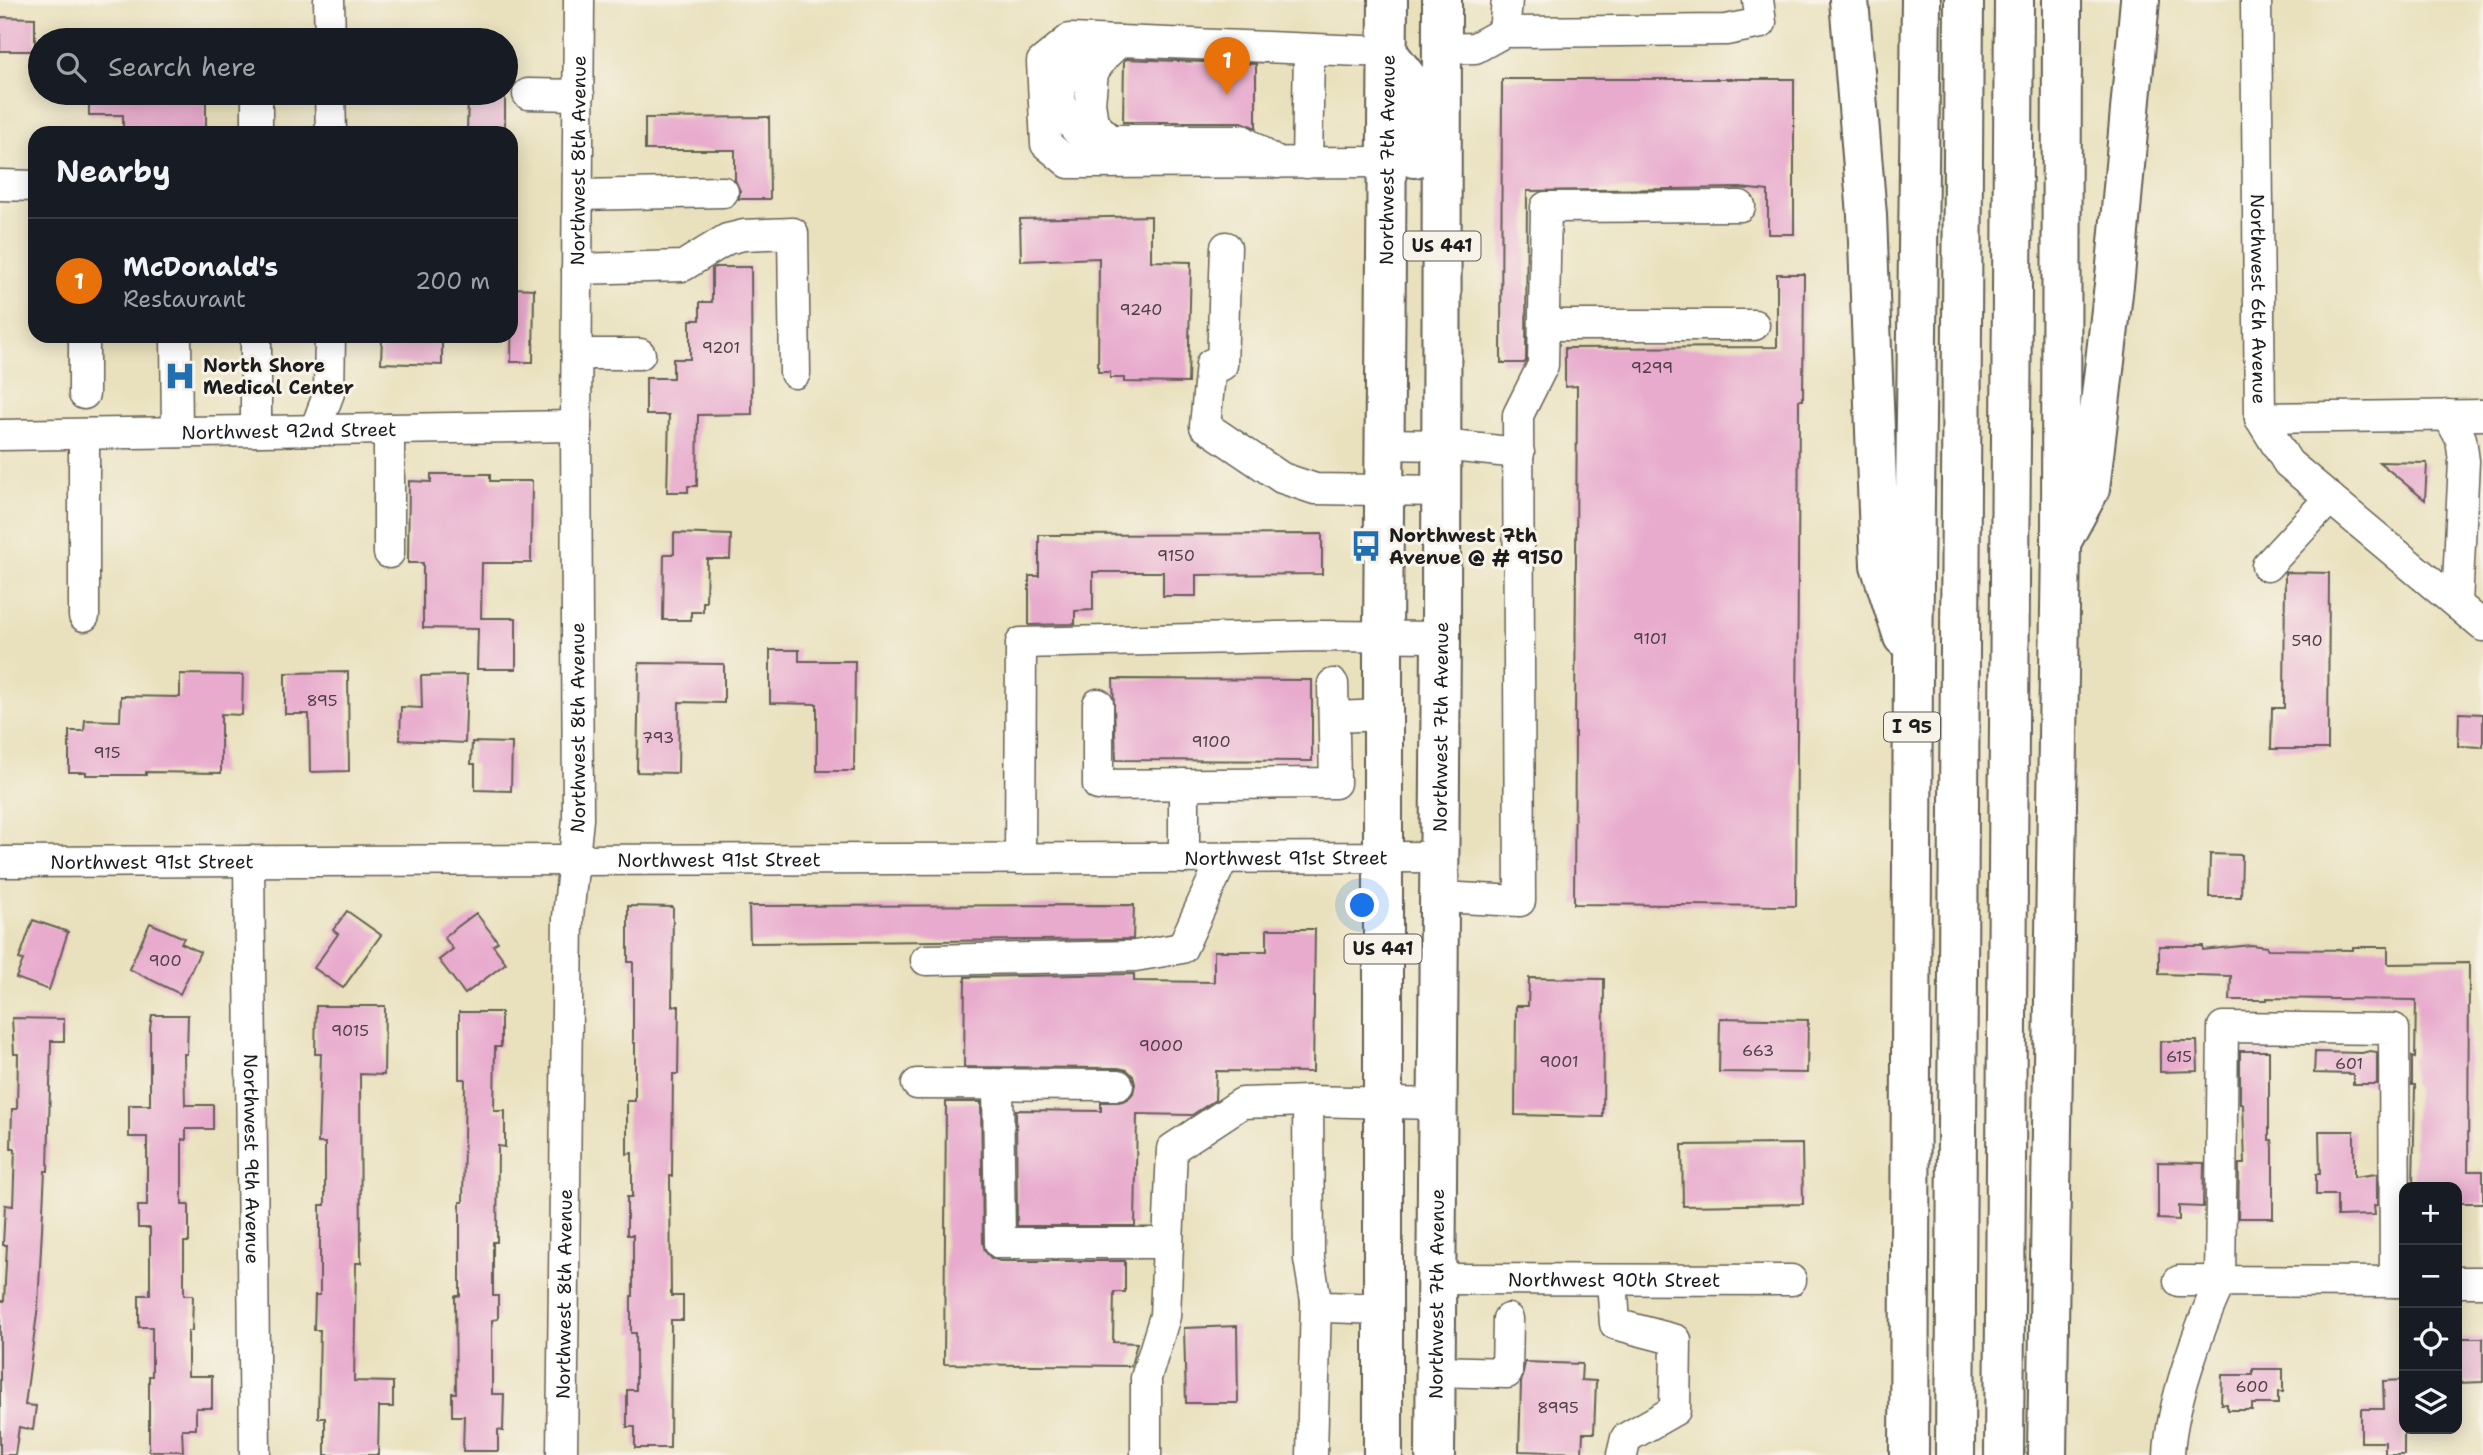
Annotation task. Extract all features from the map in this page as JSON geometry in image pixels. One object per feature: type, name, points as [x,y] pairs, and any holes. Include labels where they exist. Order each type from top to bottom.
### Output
[{"type":"main road","name":"Northwest 7th Avenue","points":[[1383,1455],[1383,636],[1388,0]]},
{"type":"main road","name":"Northwest 7th Avenue","points":[[1435,1455],[1440,857],[1442,0]]},
{"type":"main road","points":[[1849,0],[1867,215],[1880,565],[1913,666]]},
{"type":"main road","name":"I 95","points":[[1909,1455],[1913,666],[1922,0]]},
{"type":"main road","points":[[1955,1455],[1965,0]]},
{"type":"main road","points":[[2004,1455],[2014,0]]},
{"type":"main road","points":[[2047,1455],[2061,544],[2062,0]]},
{"type":"main road","points":[[2061,544],[2090,489],[2115,276],[2140,0]]},
{"type":"main road","points":[[1387,52],[1415,88],[1413,177],[1442,213]]},
{"type":"street","points":[[329,0],[330,28]]},
{"type":"street","name":"Northwest 8th Avenue","points":[[562,1455],[568,917],[578,819],[576,426],[579,0]]},
{"type":"street","points":[[1504,32],[1507,0]]},
{"type":"street","name":"Northwest 6th Avenue","points":[[2256,0],[2260,418],[2288,463],[2483,626]]},
{"type":"street","points":[[1442,49],[1475,48],[1504,32],[1726,30],[1760,12]]},
{"type":"street","points":[[1387,52],[1113,48],[1070,39],[1042,62],[1046,144],[1069,163],[1388,162]]},
{"type":"street","points":[[1113,48],[1093,72],[1090,103],[1093,123],[1110,140],[1242,140],[1277,163]]},
{"type":"street","points":[[1307,163],[1308,50]]},
{"type":"street","points":[[528,94],[579,95]]},
{"type":"street","points":[[257,105],[257,126]]},
{"type":"street","points":[[330,105],[331,126]]},
{"type":"street","points":[[0,186],[28,186]]},
{"type":"street","points":[[578,195],[723,192]]},
{"type":"street","points":[[1439,897],[1520,901],[1518,415],[1543,365],[1546,206],[1741,206]]},
{"type":"street","points":[[577,269],[683,266],[727,239],[744,234],[793,233],[795,373]]},
{"type":"street","points":[[1226,247],[1222,365],[1211,364],[1205,426],[1282,478],[1315,489],[1441,491]]},
{"type":"street","points":[[1544,325],[1754,325]]},
{"type":"street","points":[[84,343],[84,394]]},
{"type":"street","points":[[176,343],[177,432]]},
{"type":"street","points":[[256,343],[256,431]]},
{"type":"street","points":[[315,430],[329,393],[330,343]]},
{"type":"street","points":[[577,354],[640,353]]},
{"type":"street","points":[[2448,415],[2461,439],[2464,461],[2457,604]]},
{"type":"street","points":[[2260,418],[2483,415]]},
{"type":"street","name":"Northwest 92nd Street","points":[[0,435],[576,426]]},
{"type":"street","points":[[389,429],[389,553]]},
{"type":"street","points":[[84,434],[84,616]]},
{"type":"street","points":[[1385,443],[1441,445],[1519,453]]},
{"type":"street","points":[[2267,566],[2330,498]]},
{"type":"street","points":[[1020,859],[1021,643],[1441,637]]},
{"type":"street","points":[[1098,704],[1098,785],[1335,783],[1333,684]]},
{"type":"street","points":[[1334,717],[1384,715]]},
{"type":"street","points":[[1184,784],[1184,858]]},
{"type":"street","name":"Northwest 91st Street","points":[[0,863],[1440,857]]},
{"type":"street","points":[[926,960],[1135,957],[1182,948],[1223,858]]},
{"type":"street","name":"Northwest 9th Avenue","points":[[249,861],[255,1455]]},
{"type":"street","points":[[2169,1455],[2175,1412],[2207,1309],[2220,1282],[2223,1027],[2394,1029],[2399,1245]]},
{"type":"street","points":[[917,1084],[1118,1085]]},
{"type":"street","points":[[999,1085],[1000,1243],[1168,1243]]},
{"type":"street","points":[[1308,1101],[1309,1259],[1316,1301],[1312,1455]]},
{"type":"street","points":[[1146,1455],[1146,1377],[1165,1316],[1172,1149],[1242,1103],[1308,1101],[1438,1104]]},
{"type":"street","name":"Northwest 90th Street","points":[[1437,1279],[1791,1280]]},
{"type":"street","points":[[1612,1279],[1615,1324],[1676,1340],[1675,1410],[1626,1437],[1622,1455]]},
{"type":"street","points":[[2179,1281],[2399,1282]]},
{"type":"street","points":[[2462,1282],[2483,1283]]},
{"type":"street","points":[[1316,1301],[1326,1307],[1382,1309]]},
{"type":"street","points":[[1436,1371],[1507,1373],[1508,1319]]},
{"type":"building","points":[[0,17],[35,18],[35,28],[28,28],[28,51],[0,51]]},
{"type":"building","points":[[1126,59],[1256,64],[1256,128],[1242,122],[1123,122]]},
{"type":"building","points":[[1502,79],[1794,79],[1794,234],[1768,234],[1768,191],[1740,188],[1527,191],[1526,361],[1501,363]]},
{"type":"building","points":[[89,105],[206,105],[206,126],[123,126],[123,115],[89,115]]},
{"type":"building","points":[[468,105],[505,105],[505,126],[467,126]]},
{"type":"building","points":[[769,117],[770,199],[739,199],[740,191],[735,180],[735,150],[645,150],[645,118]]},
{"type":"building","points":[[1151,216],[1151,261],[1191,262],[1188,383],[1124,382],[1124,378],[1110,378],[1110,372],[1098,372],[1099,258],[1021,261],[1020,219]]},
{"type":"building","points":[[751,267],[752,414],[698,415],[697,486],[688,486],[688,492],[667,492],[669,415],[646,415],[646,378],[673,378],[673,359],[690,359],[690,320],[700,320],[700,302],[712,302],[712,269]]},
{"type":"building","points":[[1777,274],[1804,274],[1803,400],[1799,400],[1796,906],[1574,904],[1577,386],[1565,387],[1565,348],[1777,347]]},
{"type":"building","points":[[518,288],[534,289],[533,362],[511,362],[511,343],[518,343]]},
{"type":"building","points":[[382,343],[442,343],[442,365],[381,363]]},
{"type":"building","points":[[2379,462],[2427,463],[2425,500]]},
{"type":"building","points":[[431,474],[490,474],[490,481],[532,481],[531,563],[482,563],[481,618],[516,618],[516,669],[477,669],[478,629],[423,628],[423,563],[408,563],[409,481],[431,482]]},
{"type":"building","points":[[674,533],[731,535],[730,559],[707,559],[706,602],[703,602],[703,612],[691,612],[691,620],[663,620],[664,554],[674,554]]},
{"type":"building","points":[[1322,534],[1322,574],[1196,575],[1196,596],[1163,596],[1163,572],[1093,572],[1093,610],[1075,611],[1075,624],[1029,625],[1029,576],[1039,576],[1039,535]]},
{"type":"building","points":[[2285,572],[2329,573],[2328,749],[2271,749],[2272,708],[2284,708]]},
{"type":"building","points":[[770,650],[799,650],[799,661],[855,661],[854,771],[817,771],[817,704],[770,703]]},
{"type":"building","points":[[639,663],[724,664],[724,703],[679,702],[678,773],[637,772]]},
{"type":"building","points":[[348,672],[349,771],[310,772],[309,714],[285,714],[285,673]]},
{"type":"building","points":[[180,674],[243,675],[242,715],[221,714],[221,773],[146,772],[146,775],[86,775],[86,772],[69,772],[69,731],[84,731],[85,720],[120,721],[121,696],[180,697]]},
{"type":"building","points":[[467,675],[465,743],[400,740],[401,707],[422,708],[421,676]]},
{"type":"building","points":[[1113,679],[1312,680],[1312,761],[1116,760]]},
{"type":"building","points":[[2459,713],[2483,714],[2483,747],[2458,746]]},
{"type":"building","points":[[472,742],[512,743],[511,791],[475,790],[475,764],[471,764]]},
{"type":"building","points":[[2210,854],[2242,855],[2241,897],[2209,897]]},
{"type":"building","points":[[1134,905],[1133,939],[750,943],[749,906]]},
{"type":"building","points":[[628,906],[673,907],[672,1006],[679,1006],[678,1074],[673,1074],[670,1176],[671,1296],[683,1296],[683,1320],[671,1320],[670,1448],[635,1448],[635,1427],[627,1427],[627,1390],[636,1390],[636,1333],[631,1333],[633,1235],[627,1235],[627,1197],[632,1197],[632,1153],[627,1154],[627,1101],[635,1101],[633,962],[628,962]]},
{"type":"building","points":[[347,911],[381,935],[343,988],[314,968],[338,934],[333,930]]},
{"type":"building","points":[[476,913],[498,942],[493,945],[506,963],[465,994],[439,960],[453,949],[444,937]]},
{"type":"building","points":[[33,920],[68,932],[49,990],[16,978],[23,960],[19,959]]},
{"type":"building","points":[[150,923],[184,938],[181,943],[200,952],[180,994],[129,969]]},
{"type":"building","points":[[1267,929],[1315,929],[1313,1072],[1216,1071],[1215,1100],[1192,1115],[1137,1114],[1135,1226],[1017,1226],[1016,1110],[1101,1111],[1101,1102],[1127,1100],[1133,1093],[1135,1084],[1133,1076],[1127,1070],[1118,1068],[964,1067],[965,977],[1134,974],[1134,981],[1214,982],[1214,951],[1267,951]]},
{"type":"building","points":[[2251,945],[2267,949],[2353,950],[2353,947],[2388,947],[2388,964],[2469,963],[2468,1171],[2483,1171],[2483,1203],[2462,1203],[2462,1182],[2413,1182],[2415,1085],[2412,1085],[2412,1057],[2415,1058],[2416,1000],[2230,1000],[2231,976],[2159,974],[2159,946],[2203,946],[2203,950]]},
{"type":"building","points":[[1529,978],[1604,979],[1603,1117],[1515,1115],[1516,1006],[1528,1006]]},
{"type":"building","points":[[316,1006],[385,1006],[384,1075],[360,1074],[361,1263],[356,1263],[354,1381],[393,1382],[393,1407],[379,1407],[378,1455],[325,1455],[325,1418],[318,1418],[320,1330],[314,1330],[315,1295],[320,1295],[320,1205],[325,1205],[325,1143],[318,1143],[321,1054],[315,1054]]},
{"type":"building","points":[[459,1012],[501,1012],[501,1047],[495,1047],[494,1111],[505,1111],[505,1147],[498,1146],[497,1242],[493,1242],[493,1296],[498,1296],[498,1319],[492,1320],[492,1394],[504,1394],[503,1431],[498,1430],[498,1451],[463,1451],[464,1416],[452,1416],[452,1393],[456,1393],[455,1296],[460,1296],[460,1202],[463,1202],[465,1079],[459,1079]]},
{"type":"building","points":[[152,1015],[188,1015],[187,1054],[184,1054],[185,1105],[213,1105],[213,1129],[186,1129],[186,1140],[182,1139],[182,1205],[189,1205],[189,1242],[184,1242],[184,1295],[193,1295],[192,1331],[188,1331],[188,1376],[212,1376],[212,1408],[196,1408],[196,1429],[182,1429],[183,1451],[149,1451],[152,1327],[139,1327],[139,1295],[150,1295],[150,1228],[138,1228],[138,1206],[147,1206],[147,1137],[129,1137],[129,1105],[150,1105]]},
{"type":"building","points":[[12,1018],[64,1019],[64,1041],[51,1041],[48,1171],[45,1171],[38,1306],[25,1405],[36,1406],[33,1430],[19,1427],[15,1455],[0,1455],[0,1301],[4,1301],[7,1245],[3,1245],[5,1205],[13,1206],[15,1149],[11,1149],[12,1109],[17,1109],[18,1054],[14,1054]]},
{"type":"building","points":[[1720,1018],[1808,1020],[1807,1073],[1719,1072]]},
{"type":"building","points":[[2160,1041],[2197,1041],[2198,1071],[2160,1072]]},
{"type":"building","points":[[2240,1051],[2269,1051],[2269,1140],[2272,1140],[2273,1147],[2273,1218],[2238,1218],[2239,1164],[2245,1164],[2243,1104],[2240,1104]]},
{"type":"building","points":[[2315,1052],[2377,1052],[2377,1084],[2353,1084],[2353,1074],[2314,1073]]},
{"type":"building","points":[[946,1102],[981,1102],[983,1243],[991,1258],[1000,1261],[1125,1261],[1125,1292],[1114,1292],[1113,1342],[1137,1343],[1131,1366],[944,1364]]},
{"type":"building","points":[[2319,1131],[2354,1131],[2354,1177],[2377,1174],[2375,1215],[2337,1216],[2337,1195],[2316,1195],[2316,1174],[2320,1174]]},
{"type":"building","points":[[1802,1144],[1803,1204],[1683,1206],[1682,1145]]},
{"type":"building","points":[[2158,1162],[2204,1163],[2203,1207],[2179,1206],[2179,1220],[2158,1219]]},
{"type":"building","points":[[1237,1326],[1238,1403],[1186,1403],[1184,1328]]},
{"type":"building","points":[[2462,1338],[2483,1338],[2483,1382],[2462,1383]]},
{"type":"building","points":[[1525,1362],[1582,1364],[1581,1380],[1596,1381],[1594,1433],[1583,1433],[1582,1453],[1519,1451],[1521,1383]]},
{"type":"building","points":[[2253,1369],[2283,1369],[2283,1392],[2278,1392],[2278,1404],[2252,1404],[2252,1410],[2227,1410],[2227,1404],[2221,1404],[2222,1375],[2253,1375]]},
{"type":"building","points":[[2399,1380],[2399,1434],[2404,1434],[2404,1455],[2385,1455],[2385,1442],[2361,1442],[2361,1409],[2384,1409],[2383,1381]]},
{"type":"place","name":"McDonald's","points":[[1227,95]]},
{"type":"place","name":"North Shore Medical Center","points":[[180,376]]},
{"type":"place","name":"Northwest 7th Avenue @ # 9150","points":[[1366,546]]}]
